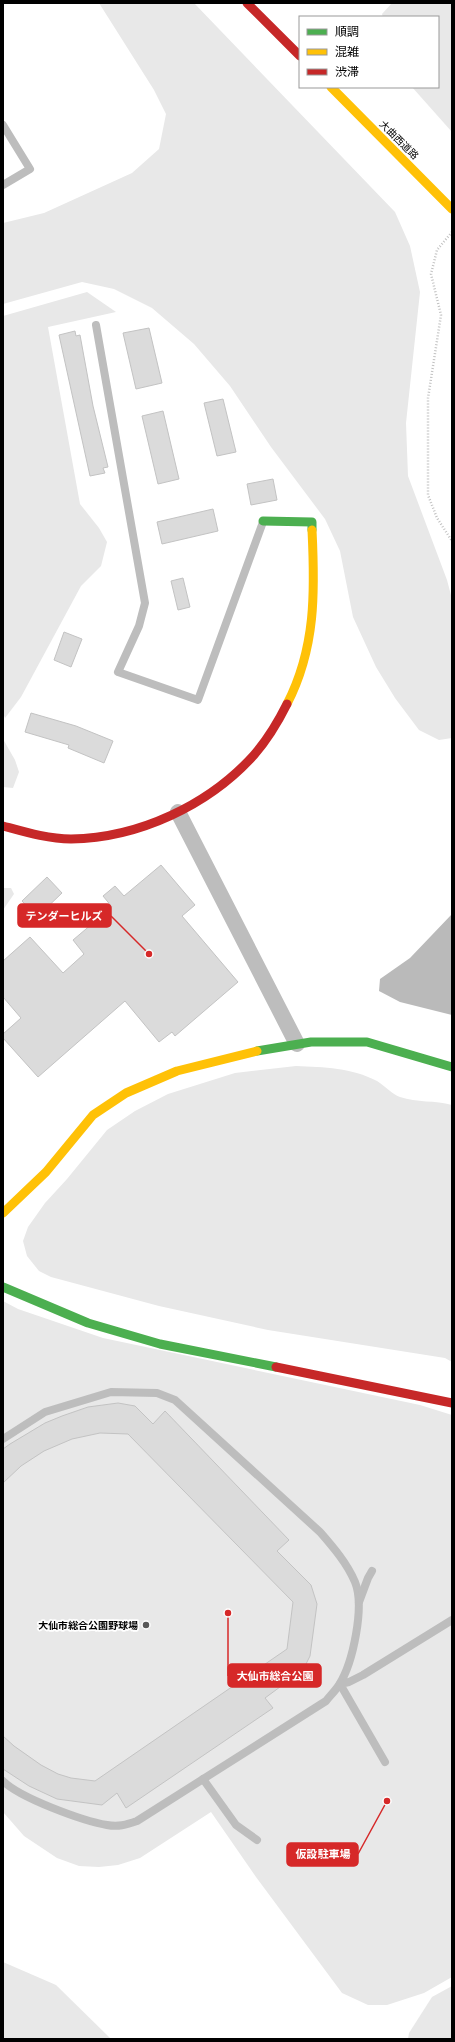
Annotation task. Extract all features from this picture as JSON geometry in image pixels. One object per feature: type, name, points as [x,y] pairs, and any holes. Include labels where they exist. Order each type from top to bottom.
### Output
[{"type":"main road","points":[[247,3],[299,55]]},
{"type":"main road","name":"大曲西道路","points":[[332,88],[452,209]]},
{"type":"main road","points":[[3,826],[17,831],[60,839],[106,837],[137,829],[178,812],[215,789],[254,755],[278,720],[298,681],[313,616],[312,522],[263,521]]},
{"type":"main road","points":[[3,1213],[46,1172],[93,1115],[126,1092],[185,1069],[223,1058],[271,1047],[311,1042],[367,1042],[452,1067]]},
{"type":"main road","points":[[3,1287],[88,1323],[160,1344],[369,1385],[452,1403]]},
{"type":"street","points":[[178,812],[298,1044]]},
{"type":"lane","points":[[3,124],[30,168],[3,185]]},
{"type":"lane","points":[[96,325],[145,603],[139,626],[118,672],[198,700],[263,521]]},
{"type":"lane","points":[[3,1439],[45,1412],[111,1392],[157,1393],[175,1400],[320,1532],[339,1553],[356,1582],[359,1602]]},
{"type":"lane","points":[[3,1781],[40,1803],[107,1826],[123,1826],[137,1822],[326,1701],[340,1684],[349,1662],[354,1644],[359,1602],[368,1578],[372,1572]]},
{"type":"lane","points":[[340,1684],[363,1675],[452,1620]]},
{"type":"lane","points":[[340,1684],[385,1762]]},
{"type":"lane","points":[[203,1779],[236,1825],[258,1840]]},
{"type":"path","points":[[452,232],[437,250],[431,274],[441,315],[428,398],[428,495],[437,518],[452,541]]},
{"type":"shaded area","points":[[99,3],[194,3],[395,212],[410,246],[420,292],[406,423],[408,476],[447,580],[452,599],[452,738],[439,740],[419,730],[395,698],[376,667],[353,617],[340,551],[325,519],[271,447],[230,386],[194,344],[152,308],[114,289],[82,282],[3,304],[3,223],[44,213],[132,173],[159,149],[166,114],[154,90]]},
{"type":"shaded area","points":[[392,3],[452,3],[452,132],[413,88],[439,88],[439,16],[383,16],[382,14]]},
{"type":"shaded area","points":[[87,292],[116,312],[48,327],[80,504],[99,528],[107,542],[101,566],[81,586],[21,697],[5,718],[3,713],[3,316]]},
{"type":"shaded area","points":[[3,739],[15,760],[19,772],[13,788],[3,787]]},
{"type":"shaded area","points":[[3,888],[11,888],[14,894],[3,910]]},
{"type":"shaded area","points":[[452,914],[452,1015],[400,1002],[379,991],[380,979],[410,958]]},
{"type":"shaded area","points":[[296,1066],[327,1068],[358,1073],[377,1081],[400,1097],[452,1105],[452,1362],[445,1358],[268,1330],[159,1306],[51,1277],[39,1271],[27,1256],[23,1241],[28,1227],[45,1203],[67,1179],[107,1130],[135,1111],[168,1094],[235,1073]]},
{"type":"shaded area","points":[[3,1301],[18,1309],[103,1338],[420,1405],[452,1415],[452,1977],[424,1993],[387,2005],[368,2005],[342,1993],[256,1877],[211,1812],[140,1858],[118,1865],[99,1867],[79,1866],[57,1858],[24,1836],[3,1812]]},
{"type":"shaded area","points":[[3,1962],[56,1985],[111,2039],[3,2039]]},
{"type":"shaded area","points":[[452,1986],[452,2039],[408,2039],[409,2033],[432,1997]]},
{"type":"building","points":[[149,328],[162,383],[136,389],[123,333]]},
{"type":"building","points":[[75,331],[76,336],[80,335],[93,406],[108,467],[103,468],[105,473],[90,476],[59,335]]},
{"type":"building","points":[[223,399],[236,452],[217,456],[204,403]]},
{"type":"building","points":[[163,411],[179,479],[158,484],[142,416]]},
{"type":"building","points":[[273,479],[277,500],[251,505],[247,484]]},
{"type":"building","points":[[213,509],[218,531],[162,544],[157,522]]},
{"type":"building","points":[[183,578],[190,607],[178,610],[171,581]]},
{"type":"building","points":[[64,632],[82,639],[71,667],[54,660]]},
{"type":"building","points":[[31,713],[76,726],[113,741],[104,763],[68,748],[69,745],[25,732]]},
{"type":"building","points":[[161,865],[195,905],[182,916],[238,982],[175,1036],[172,1032],[159,1042],[125,1001],[38,1077],[3,1038],[3,1034],[21,1018],[3,997],[3,961],[30,937],[63,973],[84,954],[73,940],[112,907],[103,896],[115,886],[124,896]]},
{"type":"building","points":[[47,877],[62,893],[37,917],[22,901]]},
{"type":"building","points":[[118,1403],[135,1406],[153,1424],[165,1411],[289,1540],[277,1551],[311,1585],[317,1604],[310,1656],[303,1670],[265,1698],[273,1708],[126,1808],[117,1793],[102,1805],[57,1799],[29,1786],[3,1769],[3,1736],[14,1746],[41,1765],[58,1774],[71,1778],[95,1781],[287,1649],[293,1602],[128,1434],[100,1433],[72,1439],[44,1451],[21,1466],[3,1483],[3,1449],[10,1444],[45,1423],[62,1416],[88,1407]]},
{"type":"traffic: fast","points":[[263,521],[312,522],[312,530]]},
{"type":"traffic: fast","points":[[257,1051],[311,1042],[367,1042],[452,1067]]},
{"type":"traffic: fast","points":[[3,1287],[88,1323],[160,1344],[276,1367]]},
{"type":"traffic: slow","points":[[332,88],[452,209]]},
{"type":"traffic: slow","points":[[287,704],[297,683],[304,662],[312,619],[312,530]]},
{"type":"traffic: slow","points":[[3,1213],[46,1172],[93,1115],[126,1093],[177,1071],[257,1051]]},
{"type":"traffic: jam","points":[[247,3],[299,55]]},
{"type":"traffic: jam","points":[[3,826],[28,833],[62,839],[71,839],[97,837],[122,832],[147,825],[171,815],[216,789],[236,773],[254,755],[263,743],[287,704]]},
{"type":"traffic: jam","points":[[276,1367],[452,1403]]},
{"type":"place","name":"テンダーヒルズ","points":[[149,954]]},
{"type":"place","name":"大仙市総合公園","points":[[228,1613]]},
{"type":"place","name":"大仙市総合公園野球場","points":[[146,1625]]},
{"type":"place","name":"仮設駐車場","points":[[387,1801]]}]
